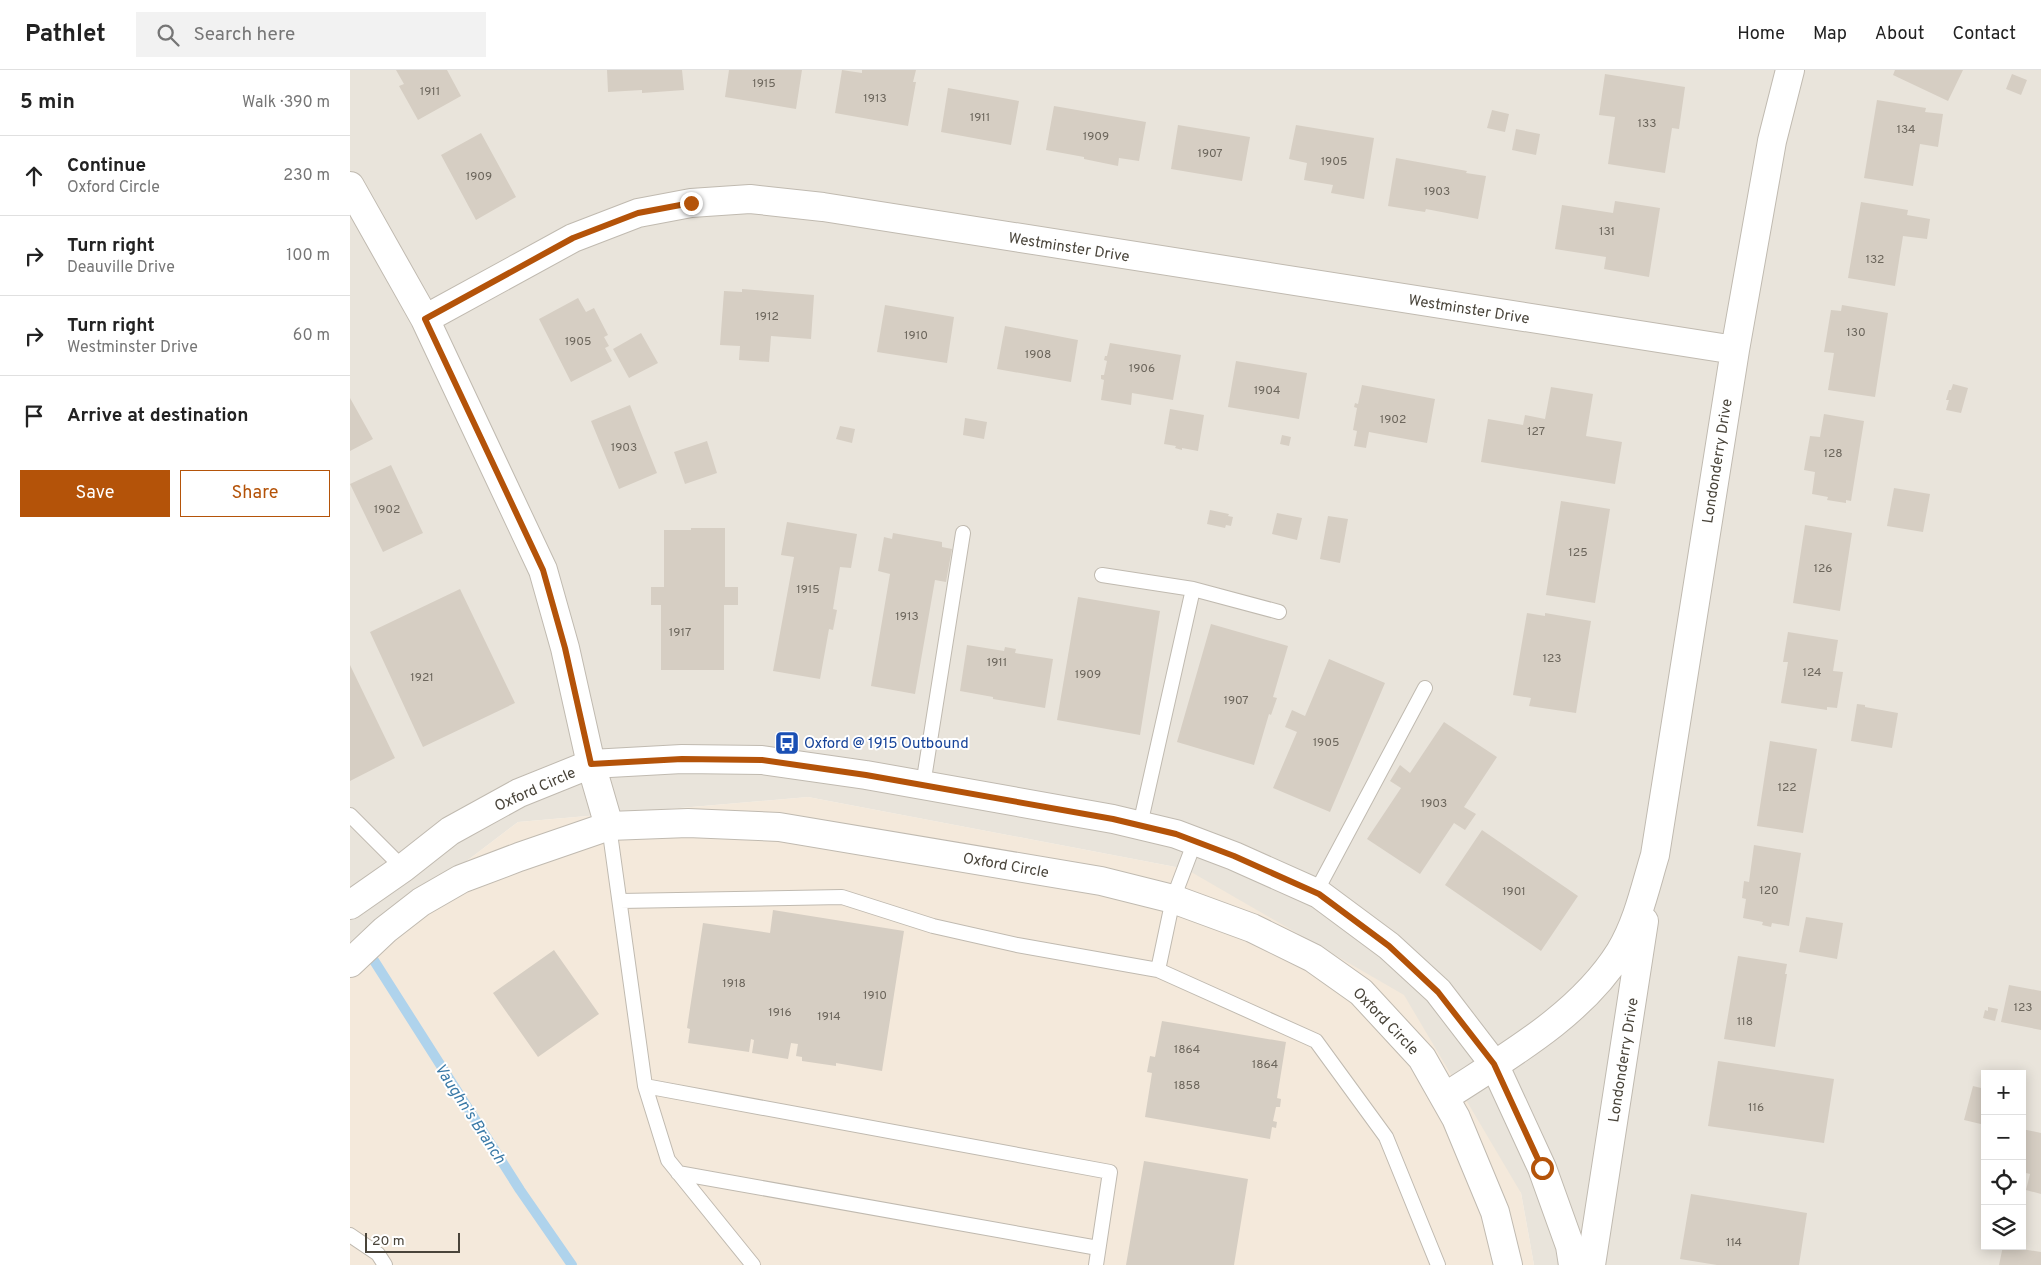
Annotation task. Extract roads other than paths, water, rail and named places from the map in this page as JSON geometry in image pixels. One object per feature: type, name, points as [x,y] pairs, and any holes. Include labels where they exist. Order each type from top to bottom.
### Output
[{"type":"street","name":"Londonderry Drive","points":[[1591,1265],[1735,350],[1772,141],[1790,70]]},
{"type":"street","points":[[350,186],[425,319],[543,570],[565,648],[591,764],[609,826]]},
{"type":"street","name":"Westminster Drive","points":[[425,319],[573,238],[638,213],[691,203],[750,199],[823,207],[1735,350]]},
{"type":"street","name":"Oxford Circle","points":[[350,905],[403,868],[450,830],[519,793],[591,764],[682,759],[762,760],[923,785],[1140,825],[1176,834],[1234,856],[1316,892],[1389,946],[1438,992],[1494,1064],[1542,1168],[1570,1246],[1573,1265]]},
{"type":"street","name":"Oxford Circle","points":[[350,963],[384,930],[421,902],[461,879],[609,826],[688,823],[778,827],[1101,881],[1173,899],[1252,928],[1313,958],[1361,992],[1422,1058],[1456,1118],[1495,1212],[1508,1265]]},
{"type":"street","name":"Londonderry Drive","points":[[1444,1097],[1552,1025],[1592,987],[1620,952],[1638,915],[1655,855]]},
{"type":"lane","points":[[923,785],[963,533]]},
{"type":"lane","points":[[1102,575],[1193,589],[1279,612]]},
{"type":"lane","points":[[1140,825],[1193,589]]},
{"type":"lane","points":[[1316,892],[1425,688]]},
{"type":"lane","points":[[350,816],[403,868]]},
{"type":"lane","points":[[609,826],[645,1086],[668,1160],[753,1265]]},
{"type":"lane","points":[[1158,970],[1173,899],[1195,841]]},
{"type":"lane","points":[[620,901],[842,896],[934,926],[1017,945],[1158,970],[1316,1041],[1386,1137],[1438,1265]]},
{"type":"lane","points":[[645,1086],[1110,1172],[1096,1265]]},
{"type":"lane","points":[[678,1173],[1098,1248]]},
{"type":"lane","points":[[350,1235],[378,1254],[386,1265]]},
{"type":"waterway","name":"Vaughn's Branch","points":[[373,959],[520,1190],[572,1265]]},
{"type":"place","name":"Oxford @ 1915 Outbound","points":[[787,743]]}]
